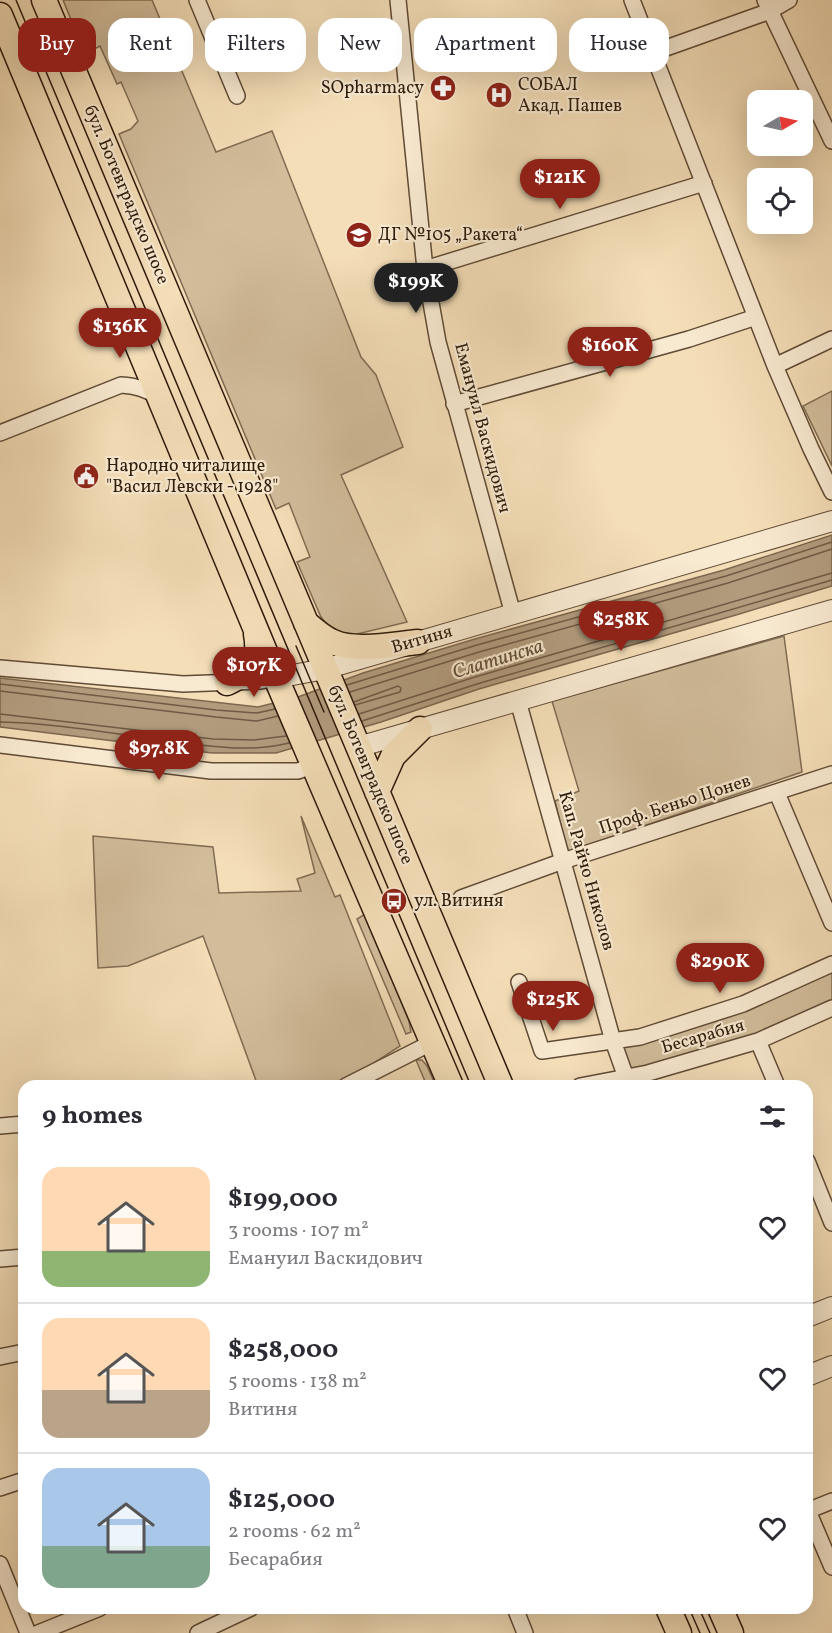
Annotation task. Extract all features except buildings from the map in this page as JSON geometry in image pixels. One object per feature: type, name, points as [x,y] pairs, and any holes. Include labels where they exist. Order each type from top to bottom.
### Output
[{"type":"main road","name":"бул. Ботевградско шосе","points":[[44,0],[498,1080]]},
{"type":"main road","points":[[0,15],[276,678],[449,1080]]},
{"type":"main road","points":[[306,623],[323,637],[338,644],[353,646],[418,642]]},
{"type":"main road","points":[[227,683],[247,673],[258,654],[255,626]]},
{"type":"main road","points":[[377,792],[393,756],[420,729]]},
{"type":"main road","points":[[671,1614],[679,1633]]},
{"type":"main road","points":[[723,1614],[731,1633]]},
{"type":"street","points":[[197,0],[237,96]]},
{"type":"street","name":"Емануил Васкидович","points":[[398,0],[425,268],[438,342],[453,404],[513,614]]},
{"type":"street","points":[[632,0],[639,18]]},
{"type":"street","points":[[669,46],[767,5],[789,0]]},
{"type":"street","points":[[767,5],[832,141]]},
{"type":"street","points":[[660,72],[775,366],[832,492]]},
{"type":"street","points":[[425,268],[704,183]]},
{"type":"street","points":[[453,404],[689,339],[756,317]]},
{"type":"street","points":[[775,366],[832,339]]},
{"type":"street","points":[[0,433],[121,385],[135,369],[137,341]]},
{"type":"street","points":[[121,385],[148,390],[161,399]]},
{"type":"street","name":"Витиня","points":[[0,668],[183,684],[261,681],[325,669],[832,521]]},
{"type":"street","points":[[358,747],[832,610]]},
{"type":"street","name":"Кап. Райчо Николов","points":[[518,701],[613,1041],[626,1080]]},
{"type":"street","points":[[0,745],[211,771],[298,771],[314,765]]},
{"type":"street","name":"Проф. Беньо Цонев","points":[[461,898],[563,861],[832,774]]},
{"type":"street","points":[[777,793],[832,923]]},
{"type":"street","name":"Бесарабия","points":[[519,982],[542,1051],[640,1037],[743,1004],[832,964]]},
{"type":"street","name":"Бесарабия","points":[[632,1080],[648,1073],[758,1041],[832,1008]]},
{"type":"street","points":[[758,1041],[774,1080]]},
{"type":"street","points":[[358,1080],[433,1042]]},
{"type":"street","points":[[0,1126],[18,1124]]},
{"type":"street","points":[[813,1176],[832,1223]]},
{"type":"street","points":[[0,1259],[18,1258]]},
{"type":"street","points":[[813,1315],[832,1307]]},
{"type":"street","points":[[0,1357],[18,1353]]},
{"type":"street","points":[[813,1373],[832,1365]]},
{"type":"street","points":[[0,1488],[18,1482]]},
{"type":"street","points":[[813,1509],[832,1501]]},
{"type":"street","points":[[813,1524],[832,1566]]},
{"type":"street","points":[[0,1564],[18,1608]]},
{"type":"street","points":[[20,1614],[28,1633]]},
{"type":"street","points":[[38,1633],[85,1614]]},
{"type":"street","points":[[206,1632],[236,1614]]},
{"type":"street","points":[[517,1614],[525,1633]]},
{"type":"shaded area","points":[[63,0],[152,0],[160,18],[108,18],[108,64],[100,46],[96,48],[96,18],[70,18]]},
{"type":"shaded area","points":[[112,72],[182,72],[216,152],[272,131],[361,357],[376,375],[403,447],[341,475],[407,622],[349,636],[333,632],[321,617],[297,562],[310,557],[289,503],[276,509],[119,134],[131,129],[138,121],[121,82],[117,84]]},
{"type":"shaded area","points":[[832,391],[832,466],[803,406]]},
{"type":"shaded area","points":[[784,636],[802,772],[567,852],[555,801],[579,791],[552,701]]},
{"type":"shaded area","points":[[301,816],[335,897],[340,895],[400,1046],[348,1080],[256,1080],[203,936],[128,966],[98,968],[93,836],[213,847],[219,893],[301,891],[297,879],[315,873]]},
{"type":"shaded area","points":[[365,914],[409,1021],[411,1032],[406,1034],[357,919]]},
{"type":"shaded area","points":[[832,964],[832,1008],[758,1041],[625,1078],[613,1041],[640,1037]]},
{"type":"shaded area","points":[[416,1060],[422,1060],[433,1080],[424,1080]]},
{"type":"water","name":"Слатинска","points":[[832,535],[832,586],[479,689],[381,722],[276,753],[212,753],[0,727],[0,678],[258,707],[298,697],[363,673],[475,639],[724,570]]},
{"type":"tram line","points":[[16,0],[468,1080]]},
{"type":"tram line","points":[[296,646],[324,712]]},
{"type":"tram line","points":[[692,1614],[700,1633]]},
{"type":"tram line","points":[[702,1614],[710,1633]]},
{"type":"place","name":"SOpharmacy","points":[[443,88]]},
{"type":"place","name":"СОБАЛ Акад. Пашев","points":[[499,95]]},
{"type":"place","name":"ДГ №105 „Ракета“","points":[[359,235]]},
{"type":"place","name":"Народно читалище \"Васил Левски - 1928\"","points":[[86,476]]},
{"type":"place","name":"ул. Витиня","points":[[394,901]]}]
